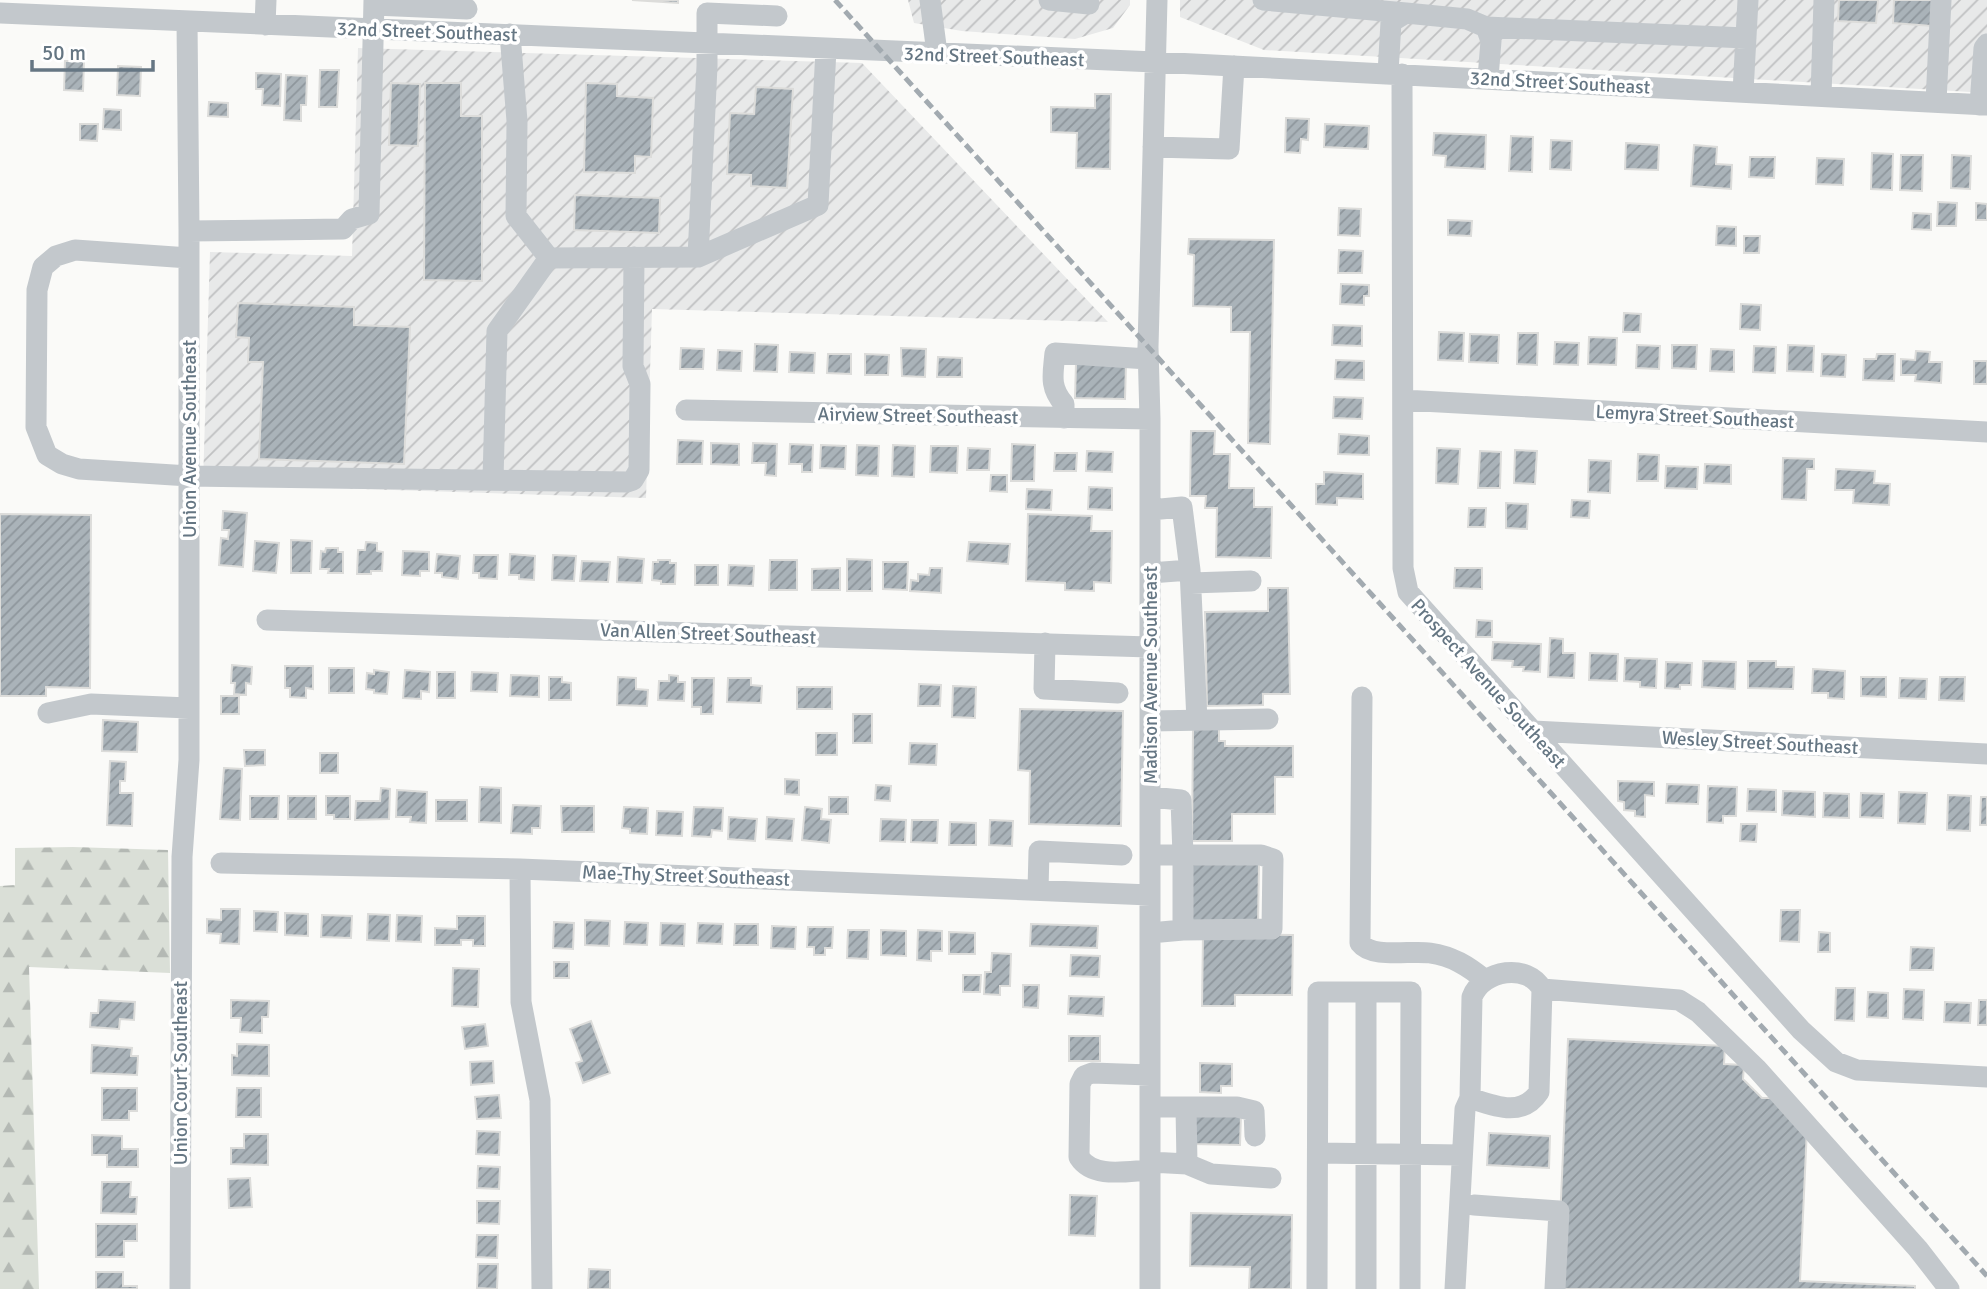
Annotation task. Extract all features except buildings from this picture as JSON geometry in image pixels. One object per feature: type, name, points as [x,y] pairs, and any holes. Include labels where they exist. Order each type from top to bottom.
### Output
[{"type":"street","points":[[265,25],[266,0]]},
{"type":"street","points":[[930,0],[937,53]]},
{"type":"street","points":[[1049,0],[1089,4]]},
{"type":"street","name":"Madison Avenue Southeast","points":[[1150,1289],[1148,359],[1157,0]]},
{"type":"street","points":[[1263,0],[1467,19],[1486,27],[1746,38]]},
{"type":"street","points":[[1743,92],[1748,0]]},
{"type":"street","points":[[1821,96],[1824,0]]},
{"type":"street","points":[[1936,102],[1941,0]]},
{"type":"street","points":[[189,230],[343,229],[352,219],[369,214],[374,3],[467,5],[466,33]]},
{"type":"street","points":[[698,257],[707,13],[775,8],[785,47]]},
{"type":"street","name":"32nd Street Southeast","points":[[9,9],[265,25],[1395,73],[1983,105]]},
{"type":"street","name":"Prospect Avenue Southeast","points":[[1406,13],[1391,22],[1395,73],[1403,400],[1403,568],[1408,592],[1801,1030],[1836,1062],[1857,1070],[1987,1077]]},
{"type":"street","name":"Union Avenue Southeast","points":[[182,857],[189,760],[187,21]]},
{"type":"street","points":[[1486,27],[1491,41],[1488,78]]},
{"type":"street","points":[[510,34],[517,121],[516,216],[548,258]]},
{"type":"street","points":[[1983,105],[1984,48],[1987,44]]},
{"type":"street","points":[[548,258],[698,257],[818,205],[826,49]]},
{"type":"street","points":[[1153,147],[1229,149],[1234,66]]},
{"type":"street","points":[[189,258],[75,250],[56,256],[43,267],[37,290],[36,427],[47,454],[62,464],[79,469],[188,476],[627,482],[637,475],[639,470],[640,384],[634,366],[634,257]]},
{"type":"street","points":[[494,479],[497,331],[548,258]]},
{"type":"street","points":[[1064,418],[1064,404],[1055,394],[1052,385],[1055,354],[1148,359]]},
{"type":"street","name":"Lemyra Street Southeast","points":[[1403,400],[1987,432]]},
{"type":"street","name":"Airview Street Southeast","points":[[686,410],[1150,419]]},
{"type":"street","points":[[1150,510],[1182,507],[1190,577],[1197,721]]},
{"type":"street","points":[[1150,572],[1251,581]]},
{"type":"street","name":"Van Allen Street Southeast","points":[[267,620],[1150,647]]},
{"type":"street","points":[[1045,643],[1044,690],[1118,693]]},
{"type":"street","points":[[1362,696],[1360,943],[1364,949],[1374,951],[1430,953],[1453,959],[1468,965],[1485,980]]},
{"type":"street","points":[[48,713],[91,704],[188,708]]},
{"type":"street","points":[[1150,722],[1268,719]]},
{"type":"street","name":"Wesley Street Southeast","points":[[1532,730],[1987,754]]},
{"type":"street","points":[[1150,797],[1181,800],[1183,930]]},
{"type":"street","points":[[1038,890],[1039,851],[1122,855]]},
{"type":"street","points":[[1150,855],[1261,855],[1273,859],[1272,929],[1150,933]]},
{"type":"street","name":"Union Court Southeast","points":[[180,1289],[182,857]]},
{"type":"street","name":"Mae-Thy Street Southeast","points":[[221,863],[520,869],[1150,895]]},
{"type":"street","points":[[520,869],[521,1003],[540,1100],[542,1289]]},
{"type":"street","points":[[1455,1289],[1465,1109],[1470,1098],[1472,997],[1476,987],[1496,975],[1510,972],[1537,980],[1542,989],[1539,1092],[1533,1102],[1519,1107],[1499,1108],[1470,1098]]},
{"type":"street","points":[[1542,989],[1679,1000],[1699,1012],[1757,1069],[1950,1289]]},
{"type":"street","points":[[1317,1289],[1318,992],[1410,992],[1410,1289]]},
{"type":"street","points":[[1366,992],[1366,1289]]},
{"type":"street","points":[[1150,1074],[1092,1073],[1084,1076],[1080,1084],[1079,1157],[1090,1169],[1102,1171],[1187,1164],[1211,1174],[1271,1178]]},
{"type":"street","points":[[1150,1107],[1237,1107],[1254,1111],[1255,1136]]},
{"type":"street","points":[[1186,1107],[1187,1164]]},
{"type":"street","points":[[1318,1153],[1462,1155]]},
{"type":"street","points":[[1474,1205],[1559,1211],[1555,1289]]},
{"type":"shaded area","points":[[908,0],[1130,0],[1130,5],[1113,28],[1075,39],[962,31],[914,23]]},
{"type":"shaded area","points":[[1180,0],[1987,0],[1987,93],[1264,50],[1180,17]]},
{"type":"shaded area","points":[[358,48],[862,63],[1108,322],[652,309],[646,498],[203,484],[210,252],[352,256]]},
{"type":"green space","points":[[15,848],[168,850],[170,973],[29,967],[39,1289],[0,1289],[0,886],[15,885]]},
{"type":"railway","points":[[835,0],[1987,1276]]}]
